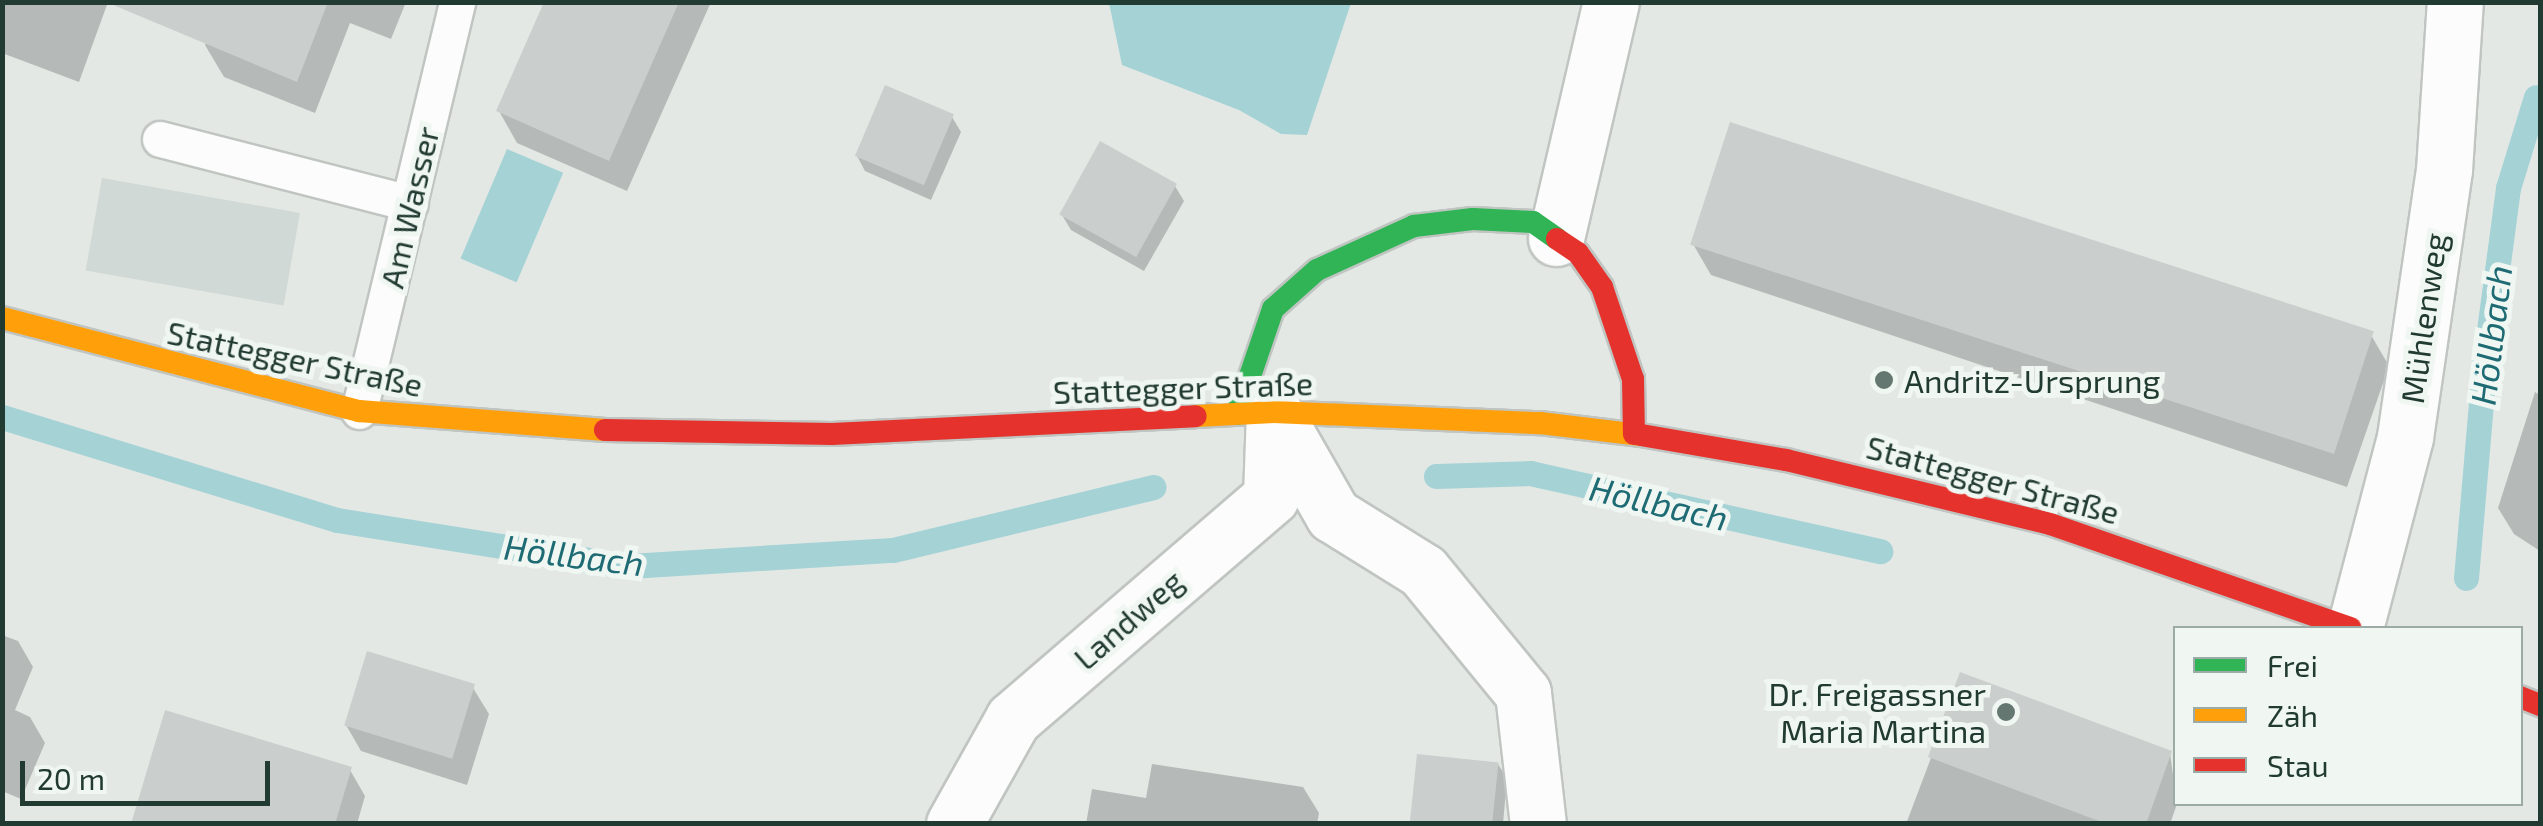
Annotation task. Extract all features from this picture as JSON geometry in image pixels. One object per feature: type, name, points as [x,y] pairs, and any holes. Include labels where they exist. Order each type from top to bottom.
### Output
[{"type":"main road","points":[[1255,413],[1273,309],[1317,270],[1414,226],[1473,219],[1533,222],[1578,253],[1602,287],[1633,379],[1634,434]]},
{"type":"main road","name":"Stattegger Straße","points":[[2,318],[198,374],[359,411],[544,430],[832,434],[1255,413],[1520,422],[1634,434],[1786,460],[2050,524],[2347,626]]},
{"type":"street","points":[[1556,238],[1611,2]]},
{"type":"street","name":"Mühlenweg","points":[[2354,626],[2405,438],[2444,170],[2455,2]]},
{"type":"street","points":[[1255,413],[1333,515],[1423,570],[1523,693],[1538,824]]},
{"type":"street","name":"Landweg","points":[[954,824],[1013,719],[1271,497],[1255,413]]},
{"type":"lane","name":"Am Wasser","points":[[359,411],[456,2]]},
{"type":"lane","points":[[160,139],[410,202]]},
{"type":"shaded area","points":[[102,178],[300,213],[284,305],[86,271]]},
{"type":"water","points":[[1109,2],[1351,3],[1307,135],[1281,134],[1239,110],[1122,65]]},
{"type":"water","points":[[507,149],[563,173],[517,282],[461,259]]},
{"type":"building","points":[[106,2],[328,2],[297,82]]},
{"type":"building","points":[[544,2],[679,2],[609,161],[496,111]]},
{"type":"building","points":[[885,85],[954,114],[924,185],[855,156]]},
{"type":"building","points":[[1730,122],[2374,331],[2334,454],[1690,245]]},
{"type":"building","points":[[1100,141],[1177,184],[1136,257],[1059,214]]},
{"type":"building","points":[[367,651],[475,684],[452,759],[344,726]]},
{"type":"building","name":"Dr. Freigassner Maria Martina","points":[[1960,672],[2172,751],[2146,824],[2107,824],[1928,757]]},
{"type":"building","points":[[165,710],[352,767],[335,824],[131,824]]},
{"type":"building","points":[[1417,754],[1499,763],[1492,824],[1410,824]]},
{"type":"waterway","name":"Höllbach","points":[[2466,578],[2484,368],[2508,188],[2536,97]]},
{"type":"waterway","name":"Höllbach","points":[[2,417],[337,520],[629,566],[893,550],[1154,487]]},
{"type":"waterway","name":"Höllbach","points":[[1436,476],[1530,473],[1880,551]]},
{"type":"traffic: fast","points":[[1237,414],[1273,309],[1317,270],[1414,226],[1473,219],[1533,222],[1557,239]]},
{"type":"traffic: slow","points":[[2,318],[359,411],[605,430]]},
{"type":"traffic: slow","points":[[1196,416],[1274,412],[1540,423],[1641,435]]},
{"type":"traffic: jam","points":[[1557,239],[1578,253],[1602,287],[1633,379],[1634,434]]},
{"type":"traffic: jam","points":[[605,430],[832,434],[1196,416]]},
{"type":"traffic: jam","points":[[1641,435],[1786,460],[2050,524],[2345,626]]},
{"type":"traffic: jam","points":[[2523,698],[2540,705]]},
{"type":"place","name":"Andritz-Ursprung","points":[[1884,380]]},
{"type":"place","name":"Dr. Freigassner Maria Martina","points":[[2006,712]]}]
